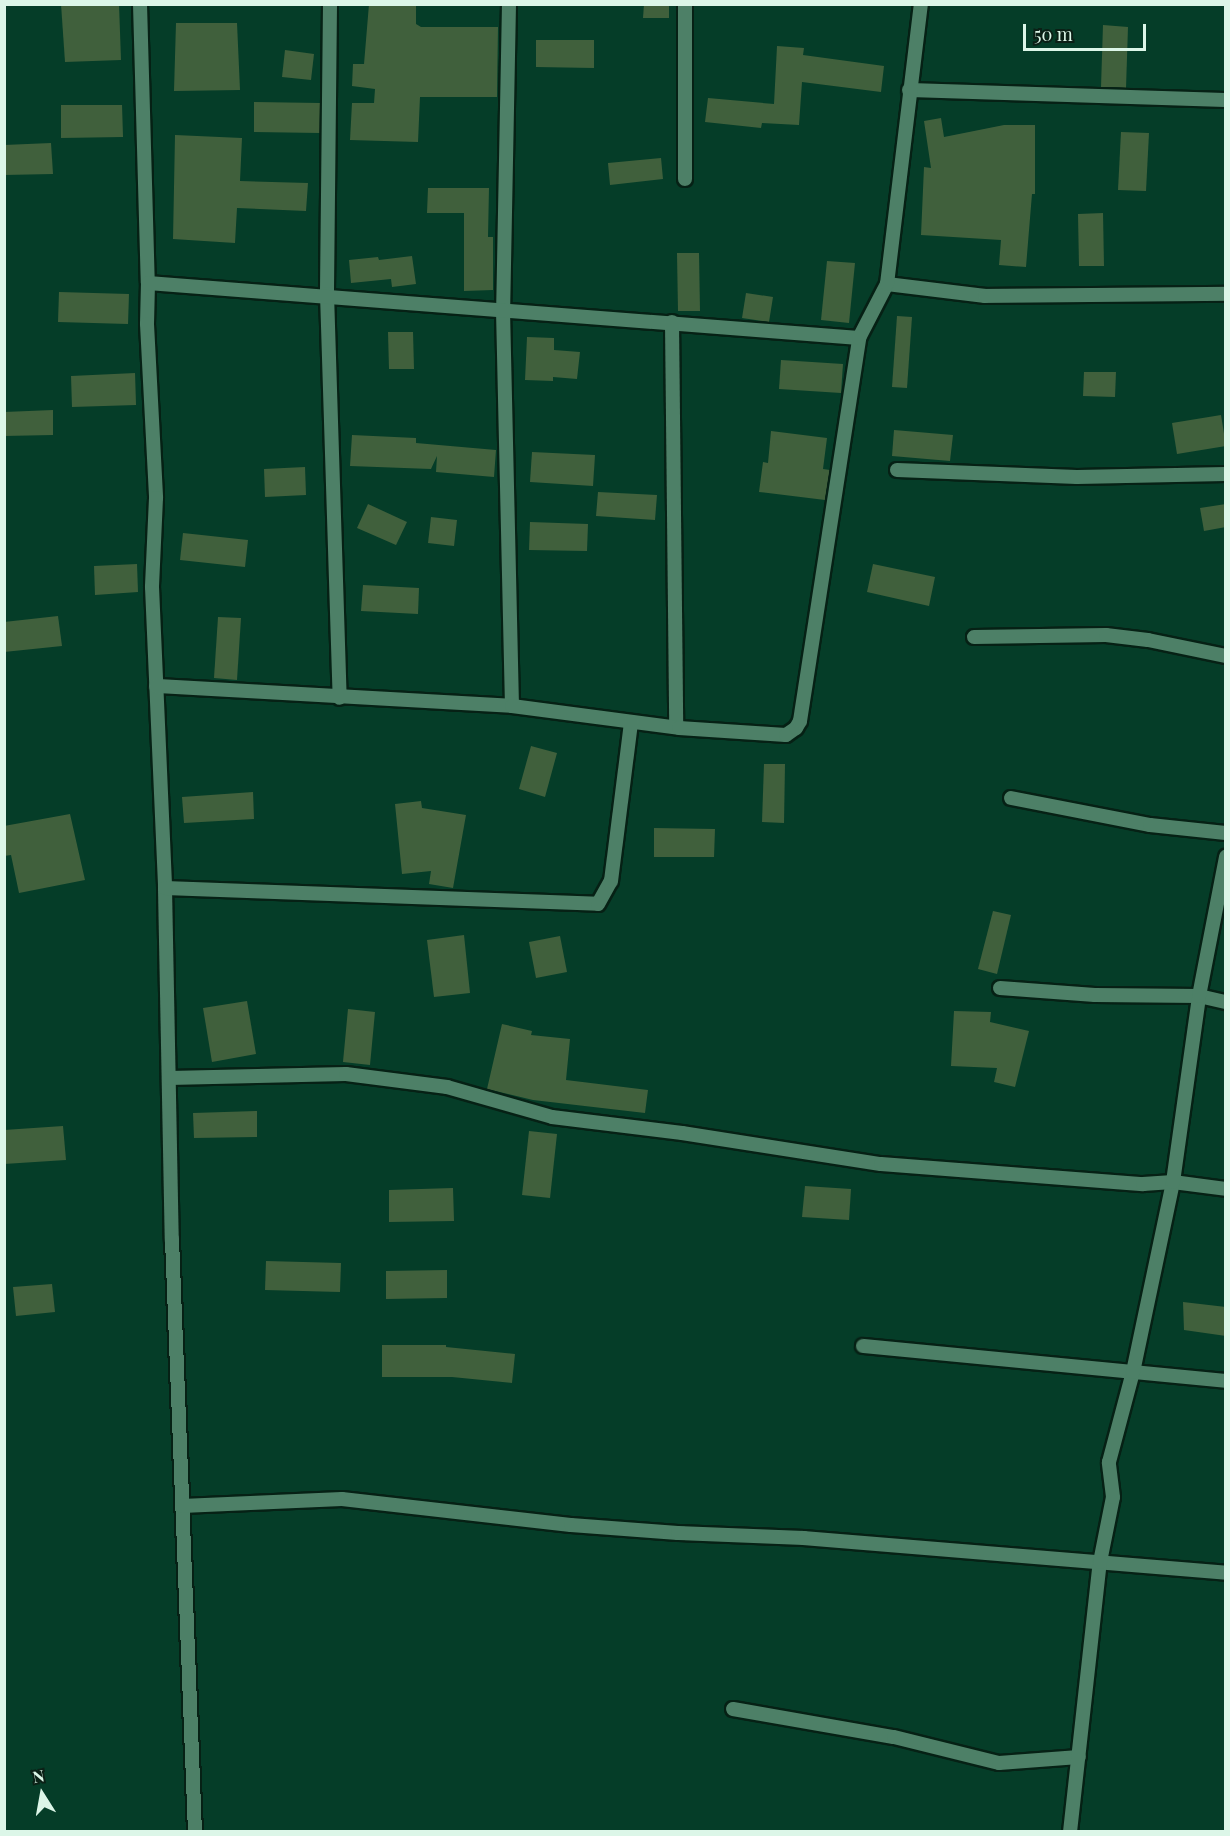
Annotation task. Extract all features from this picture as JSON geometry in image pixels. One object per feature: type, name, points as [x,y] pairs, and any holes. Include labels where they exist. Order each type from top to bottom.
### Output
[{"type":"street","points":[[140,4],[148,283],[147,324],[156,498],[152,587],[165,888],[172,1250],[195,1832]]},
{"type":"street","points":[[330,4],[327,294],[340,698]]},
{"type":"street","points":[[508,4],[503,310],[512,706]]},
{"type":"street","points":[[685,4],[685,179]]},
{"type":"street","points":[[156,686],[512,706],[676,727],[786,735],[800,721],[859,338],[887,284],[921,4]]},
{"type":"street","points":[[909,90],[1226,100]]},
{"type":"street","points":[[148,283],[327,294],[859,338]]},
{"type":"street","points":[[887,284],[985,296],[1226,294]]},
{"type":"street","points":[[672,322],[676,727]]},
{"type":"street","points":[[897,470],[1077,477],[1226,474]]},
{"type":"street","points":[[974,637],[1106,635],[1148,640],[1226,656]]},
{"type":"street","points":[[165,888],[598,904],[611,880],[631,722]]},
{"type":"street","points":[[1011,798],[1150,825],[1226,833]]},
{"type":"street","points":[[1070,1832],[1100,1562],[1113,1497],[1109,1462],[1133,1372],[1173,1182],[1198,996],[1226,857]]},
{"type":"street","points":[[1000,988],[1095,995],[1198,996],[1226,1002]]},
{"type":"street","points":[[169,1078],[346,1074],[447,1088],[552,1117],[682,1132],[881,1164],[1143,1184],[1173,1182],[1226,1189]]},
{"type":"street","points":[[863,1346],[1226,1381]]},
{"type":"street","points":[[182,1506],[342,1499],[571,1525],[678,1533],[804,1538],[1226,1573]]},
{"type":"street","points":[[734,1709],[894,1737],[999,1763],[1079,1757]]},
{"type":"building","points":[[61,4],[119,4],[121,60],[65,62]]},
{"type":"building","points":[[369,4],[416,4],[416,24],[421,27],[498,27],[497,97],[420,97],[418,142],[350,140],[352,103],[374,103],[375,89],[352,86],[353,64],[364,64]]},
{"type":"building","points":[[644,4],[669,4],[669,18],[643,18]]},
{"type":"building","points":[[176,23],[237,23],[240,90],[174,91]]},
{"type":"building","points":[[1103,25],[1128,27],[1126,88],[1101,87]]},
{"type":"building","points":[[536,40],[594,40],[594,68],[536,67]]},
{"type":"building","points":[[777,46],[804,48],[803,55],[884,66],[881,92],[802,82],[799,125],[762,123],[761,128],[705,122],[708,98],[774,104]]},
{"type":"building","points":[[285,50],[314,54],[311,80],[282,77]]},
{"type":"building","points":[[254,102],[320,103],[320,133],[254,132]]},
{"type":"building","points":[[61,105],[122,105],[123,137],[61,138]]},
{"type":"building","points":[[941,118],[944,137],[1004,125],[1035,125],[1035,194],[1032,194],[1026,267],[999,265],[1001,240],[921,235],[924,167],[931,168],[924,121]]},
{"type":"building","points":[[1121,132],[1149,133],[1146,191],[1118,190]]},
{"type":"building","points":[[175,135],[242,138],[240,181],[308,183],[306,211],[237,208],[235,243],[173,239]]},
{"type":"building","points":[[51,143],[53,174],[4,175],[4,145]]},
{"type":"building","points":[[661,158],[663,179],[610,185],[608,163]]},
{"type":"building","points":[[428,188],[489,188],[488,237],[493,237],[493,290],[464,291],[464,213],[427,213]]},
{"type":"building","points":[[1103,213],[1104,266],[1079,266],[1078,214]]},
{"type":"building","points":[[677,253],[699,253],[700,311],[678,311]]},
{"type":"building","points":[[412,256],[416,284],[392,287],[391,279],[351,283],[349,260],[378,257],[379,260]]},
{"type":"building","points":[[827,261],[855,263],[849,323],[821,320]]},
{"type":"building","points":[[59,292],[129,294],[128,324],[58,322]]},
{"type":"building","points":[[746,293],[773,297],[769,322],[742,318]]},
{"type":"building","points":[[897,316],[912,317],[907,388],[892,387]]},
{"type":"building","points":[[388,332],[413,332],[414,369],[389,369]]},
{"type":"building","points":[[527,337],[554,338],[554,350],[580,352],[577,379],[553,377],[553,381],[525,380]]},
{"type":"building","points":[[781,360],[843,364],[841,393],[779,389]]},
{"type":"building","points":[[1084,372],[1116,372],[1115,397],[1083,396]]},
{"type":"building","points":[[135,373],[136,405],[72,407],[71,376]]},
{"type":"building","points":[[53,410],[53,435],[4,436],[4,412]]},
{"type":"building","points":[[1221,415],[1226,446],[1177,454],[1172,423]]},
{"type":"building","points":[[894,430],[953,435],[950,461],[892,456]]},
{"type":"building","points":[[771,431],[827,438],[823,469],[830,470],[825,500],[759,492],[763,462],[768,463]]},
{"type":"building","points":[[352,435],[416,438],[416,443],[496,450],[494,477],[436,472],[437,456],[431,469],[350,466]]},
{"type":"building","points":[[532,452],[595,455],[593,486],[530,482]]},
{"type":"building","points":[[305,467],[306,495],[265,497],[264,469]]},
{"type":"building","points":[[598,492],[657,495],[655,520],[596,516]]},
{"type":"building","points":[[368,504],[407,522],[396,545],[357,528]]},
{"type":"building","points":[[1226,504],[1226,527],[1204,531],[1200,508]]},
{"type":"building","points":[[431,517],[457,520],[454,546],[428,543]]},
{"type":"building","points":[[530,522],[588,524],[587,551],[529,550]]},
{"type":"building","points":[[183,533],[248,540],[245,567],[180,560]]},
{"type":"building","points":[[137,564],[138,592],[95,595],[94,566]]},
{"type":"building","points":[[873,564],[935,577],[929,606],[867,592]]},
{"type":"building","points":[[363,585],[419,588],[418,614],[361,611]]},
{"type":"building","points":[[58,616],[62,646],[4,652],[4,622]]},
{"type":"building","points":[[218,617],[241,618],[237,680],[214,678]]},
{"type":"building","points":[[531,746],[557,753],[545,797],[519,789]]},
{"type":"building","points":[[764,764],[785,764],[784,823],[762,822]]},
{"type":"building","points":[[253,792],[254,819],[184,823],[182,797]]},
{"type":"building","points":[[421,801],[422,808],[466,815],[453,888],[429,884],[431,871],[402,874],[395,804]]},
{"type":"building","points":[[70,814],[85,880],[19,893],[11,855],[4,856],[4,826]]},
{"type":"building","points":[[654,828],[715,829],[714,857],[654,857]]},
{"type":"building","points":[[993,911],[1011,915],[997,974],[978,969]]},
{"type":"building","points":[[464,935],[470,993],[434,997],[427,940]]},
{"type":"building","points":[[560,936],[567,972],[536,978],[529,942]]},
{"type":"building","points":[[247,1001],[256,1054],[212,1062],[203,1008]]},
{"type":"building","points":[[348,1009],[375,1012],[370,1065],[343,1062]]},
{"type":"building","points":[[954,1011],[991,1012],[990,1022],[1029,1031],[1015,1087],[994,1082],[997,1068],[951,1066]]},
{"type":"building","points":[[502,1024],[532,1031],[531,1035],[570,1039],[566,1080],[648,1090],[645,1113],[533,1100],[487,1089]]},
{"type":"building","points":[[257,1111],[257,1137],[194,1138],[193,1113]]},
{"type":"building","points":[[63,1126],[66,1160],[4,1164],[4,1130]]},
{"type":"building","points":[[529,1131],[557,1134],[550,1198],[522,1195]]},
{"type":"building","points":[[805,1186],[851,1189],[849,1220],[802,1217]]},
{"type":"building","points":[[453,1188],[454,1221],[389,1222],[389,1190]]},
{"type":"building","points":[[266,1261],[341,1263],[340,1292],[265,1290]]},
{"type":"building","points":[[447,1270],[447,1298],[386,1299],[386,1271]]},
{"type":"building","points":[[52,1284],[55,1312],[16,1316],[13,1287]]},
{"type":"building","points":[[1183,1302],[1226,1307],[1226,1336],[1184,1330]]},
{"type":"building","points":[[382,1345],[446,1345],[446,1347],[515,1354],[512,1383],[452,1377],[382,1377]]}]
